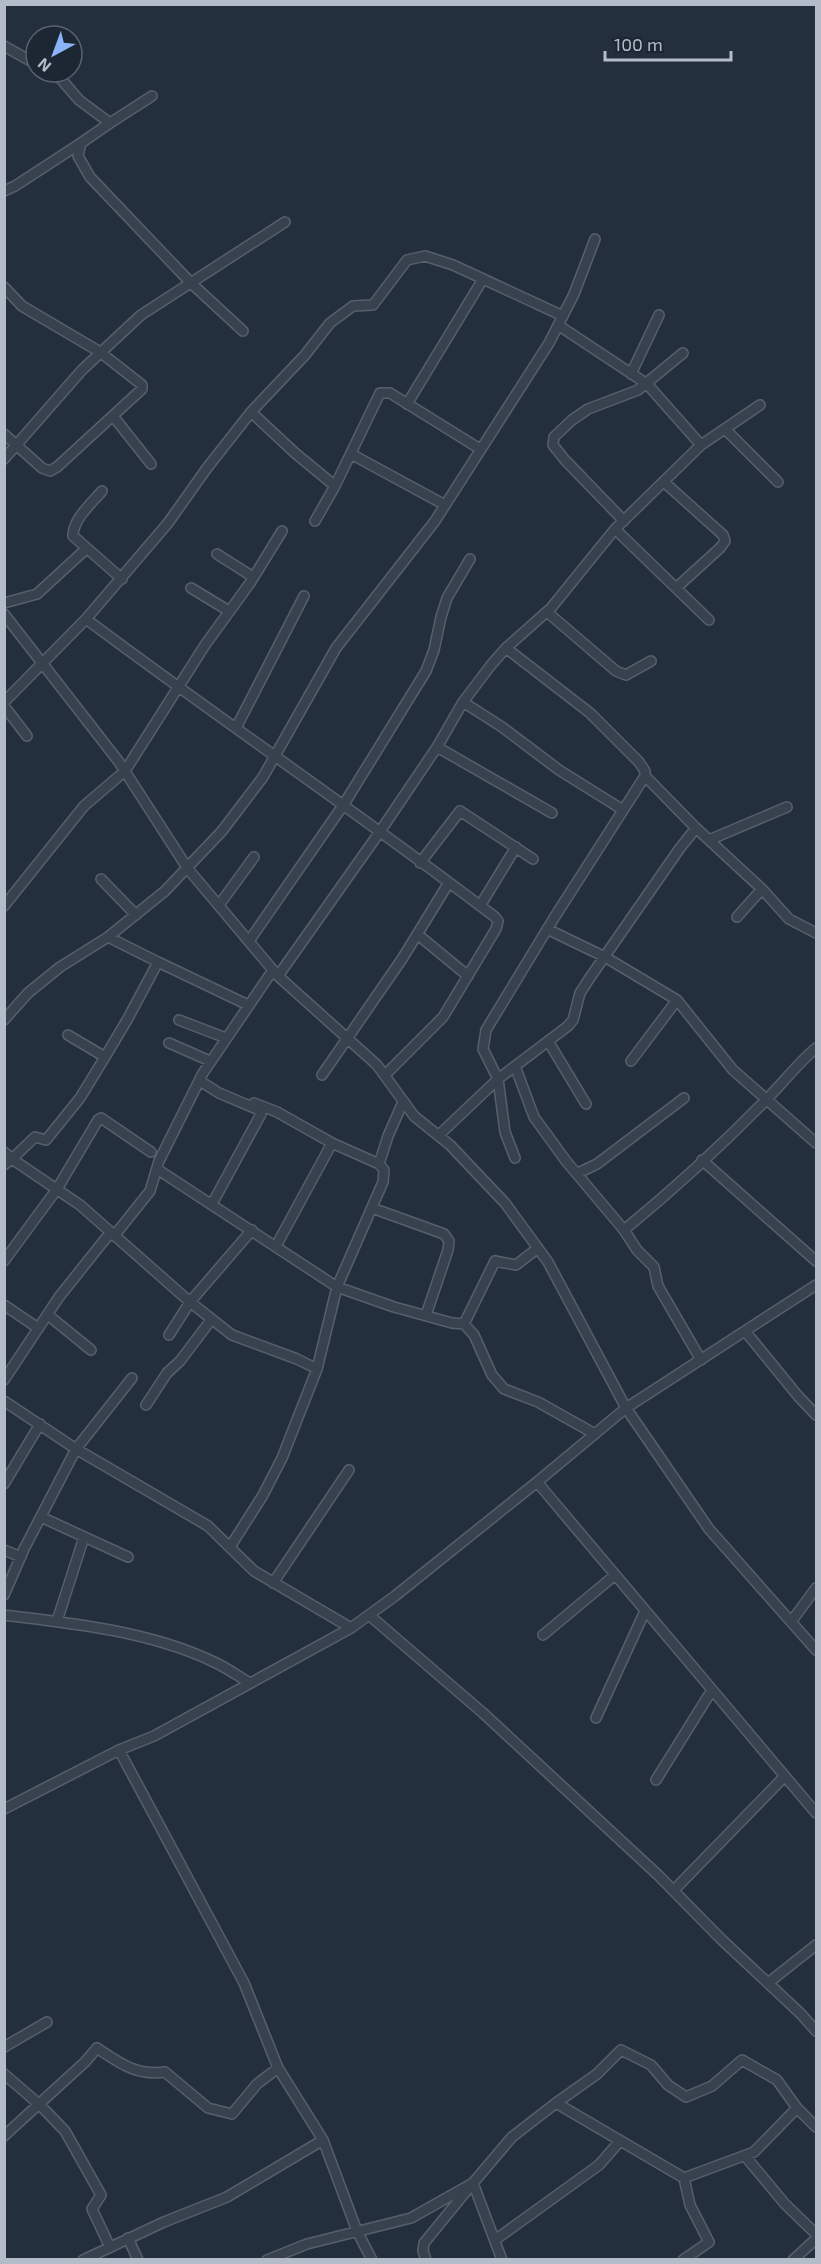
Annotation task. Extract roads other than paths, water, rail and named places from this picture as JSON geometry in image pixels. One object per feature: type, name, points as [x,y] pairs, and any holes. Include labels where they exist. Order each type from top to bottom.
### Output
[{"type":"street","points":[[4,46],[24,57]]},
{"type":"street","points":[[65,84],[79,100],[110,123]]},
{"type":"street","points":[[4,191],[152,96]]},
{"type":"street","points":[[81,143],[78,156],[90,177],[191,283],[243,331]]},
{"type":"street","points":[[4,459],[100,352],[141,315],[285,222]]},
{"type":"street","points":[[4,1020],[36,987],[60,967],[108,937],[165,891],[222,831],[263,777],[336,648],[445,505],[549,343],[574,294],[596,239]]},
{"type":"street","points":[[27,736],[4,704],[122,579],[168,523],[251,412],[338,316],[353,306],[373,305],[407,260],[425,256],[453,265],[563,316]]},
{"type":"street","points":[[407,404],[483,279]]},
{"type":"street","points":[[4,287],[22,306],[100,352],[142,385],[142,389],[50,471],[42,468],[17,443],[4,434]]},
{"type":"street","points":[[632,374],[659,315]]},
{"type":"street","points":[[558,326],[647,384],[701,446]]},
{"type":"street","points":[[624,521],[565,460],[554,445],[554,437],[588,409],[638,390],[683,353]]},
{"type":"street","points":[[315,521],[335,486],[380,393],[390,393],[480,449]]},
{"type":"street","points":[[4,1380],[89,1257],[112,1235],[150,1191],[157,1169],[210,1061],[248,1005],[275,973],[379,833],[437,747],[463,702],[506,648],[547,612],[615,529],[701,446],[760,405]]},
{"type":"street","points":[[251,412],[335,486]]},
{"type":"street","points":[[113,416],[151,464]]},
{"type":"street","points":[[725,429],[777,482]]},
{"type":"street","points":[[351,454],[445,505]]},
{"type":"street","points":[[664,482],[723,535],[725,541],[676,588]]},
{"type":"street","points":[[102,491],[76,522],[73,536],[122,579]]},
{"type":"street","points":[[615,529],[709,620]]},
{"type":"street","points":[[4,906],[84,806],[125,771],[282,531]]},
{"type":"street","points":[[4,603],[37,594],[86,549]]},
{"type":"street","points":[[217,554],[253,577]]},
{"type":"street","points":[[249,940],[344,804],[426,671],[434,650],[447,598],[470,559]]},
{"type":"street","points":[[191,588],[229,611]]},
{"type":"street","points":[[236,728],[304,596]]},
{"type":"street","points":[[547,612],[616,671],[626,675],[651,661]]},
{"type":"street","points":[[4,614],[125,771],[188,868],[275,973],[347,1037],[385,1075],[424,1125],[439,1136],[504,1203],[538,1248],[626,1408],[709,1529],[816,1650]]},
{"type":"street","points":[[86,619],[178,688],[344,804],[379,833],[498,921],[484,951],[443,1017],[385,1075]]},
{"type":"street","points":[[506,648],[590,713],[639,762],[645,771],[645,776],[486,1030],[483,1049],[498,1078],[505,1132],[515,1158]]},
{"type":"street","points":[[463,702],[559,770],[623,810]]},
{"type":"street","points":[[437,747],[552,813]]},
{"type":"street","points":[[645,776],[696,828],[762,889],[789,919],[816,933]]},
{"type":"street","points":[[709,840],[787,807]]},
{"type":"street","points":[[420,863],[460,811],[533,859]]},
{"type":"street","points":[[439,1136],[498,1078],[573,1020],[580,993],[696,828]]},
{"type":"street","points":[[480,906],[516,847]]},
{"type":"street","points":[[219,905],[254,857]]},
{"type":"street","points":[[101,879],[136,915]]},
{"type":"street","points":[[322,1075],[448,884]]},
{"type":"street","points":[[737,917],[762,889]]},
{"type":"street","points":[[548,930],[605,957],[676,1000],[733,1070],[816,1143]]},
{"type":"street","points":[[417,934],[468,976]]},
{"type":"street","points":[[108,937],[248,1005]]},
{"type":"street","points":[[158,962],[128,1020],[80,1098],[46,1140],[35,1137],[7,1158],[80,1205],[211,1320],[232,1335],[297,1359],[317,1369]]},
{"type":"street","points":[[631,1061],[676,1000]]},
{"type":"street","points":[[179,1020],[226,1038]]},
{"type":"street","points":[[68,1035],[105,1057]]},
{"type":"street","points":[[548,1041],[586,1104]]},
{"type":"street","points":[[169,1043],[210,1061]]},
{"type":"street","points":[[624,1230],[664,1197],[766,1100],[799,1063],[816,1048]]},
{"type":"street","points":[[515,1066],[534,1117],[624,1230],[637,1250],[654,1267],[658,1286],[701,1360]]},
{"type":"street","points":[[200,1081],[219,1093],[259,1110],[261,1114],[212,1204]]},
{"type":"street","points":[[578,1173],[597,1164],[684,1098]]},
{"type":"street","points":[[379,1164],[385,1143],[404,1102]]},
{"type":"street","points":[[230,1547],[263,1495],[282,1458],[317,1369],[326,1324],[337,1287],[383,1182],[384,1170],[379,1164],[332,1143],[277,1112],[254,1103]]},
{"type":"street","points":[[4,1261],[57,1189],[98,1120],[101,1118],[151,1152]]},
{"type":"street","points":[[276,1246],[332,1143]]},
{"type":"street","points":[[702,1160],[816,1261]]},
{"type":"street","points":[[157,1169],[337,1287],[394,1307],[452,1323],[464,1324],[474,1335],[492,1374],[504,1389],[538,1402],[595,1434]]},
{"type":"street","points":[[372,1208],[444,1234],[449,1241],[426,1315]]},
{"type":"street","points":[[170,1335],[190,1302],[252,1230]]},
{"type":"street","points":[[464,1324],[495,1261],[516,1265],[538,1248]]},
{"type":"street","points":[[4,1809],[119,1750],[154,1736],[351,1628],[537,1482],[626,1408],[816,1285]]},
{"type":"street","points":[[4,1305],[38,1328]]},
{"type":"street","points":[[48,1315],[91,1350]]},
{"type":"street","points":[[146,1405],[167,1373],[180,1361],[211,1320]]},
{"type":"street","points":[[745,1331],[816,1415]]},
{"type":"street","points":[[4,1595],[76,1449],[132,1378]]},
{"type":"street","points":[[4,1401],[76,1449],[208,1526],[254,1571],[351,1628]]},
{"type":"street","points":[[4,1484],[40,1424]]},
{"type":"street","points":[[273,1583],[349,1470]]},
{"type":"street","points":[[537,1482],[816,1813]]},
{"type":"street","points":[[41,1517],[128,1557]]},
{"type":"street","points":[[57,1621],[84,1537]]},
{"type":"street","points":[[4,1550],[21,1557]]},
{"type":"street","points":[[543,1635],[615,1575]]},
{"type":"street","points":[[791,1622],[816,1588]]},
{"type":"street","points":[[596,1718],[645,1611]]},
{"type":"street","points":[[4,1615],[117,1631],[183,1650],[214,1662],[250,1683]]},
{"type":"street","points":[[369,1615],[483,1713],[674,1890],[816,2031]]},
{"type":"street","points":[[656,1780],[712,1690]]},
{"type":"street","points":[[119,1750],[244,1983],[278,2068],[323,2140],[357,2231],[372,2259]]},
{"type":"street","points":[[674,1890],[785,1776]]},
{"type":"street","points":[[768,1983],[816,1946]]},
{"type":"street","points":[[4,2047],[46,2022]]},
{"type":"street","points":[[4,2136],[40,2105],[97,2048],[125,2067],[150,2074],[165,2072],[208,2108],[232,2114],[257,2084],[278,2068]]},
{"type":"street","points":[[426,2259],[423,2251],[424,2243],[512,2137],[597,2074],[621,2050],[651,2065],[668,2085],[686,2097],[712,2086],[742,2060],[777,2080],[797,2108],[816,2127]]},
{"type":"street","points":[[4,2074],[40,2105],[65,2131],[99,2188],[101,2195],[92,2209],[110,2247]]},
{"type":"street","points":[[556,2103],[684,2178],[690,2205],[709,2242],[683,2259]]},
{"type":"street","points":[[684,2178],[754,2152],[797,2108]]},
{"type":"street","points":[[83,2259],[227,2197],[323,2140]]},
{"type":"street","points":[[495,2240],[599,2165],[620,2141]]},
{"type":"street","points":[[745,2156],[785,2204],[816,2234]]},
{"type":"street","points":[[267,2259],[307,2244],[411,2217],[473,2183]]},
{"type":"street","points":[[473,2183],[502,2259]]},
{"type":"street","points":[[128,2238],[138,2259]]},
{"type":"street","points":[[793,2259],[816,2239]]}]
